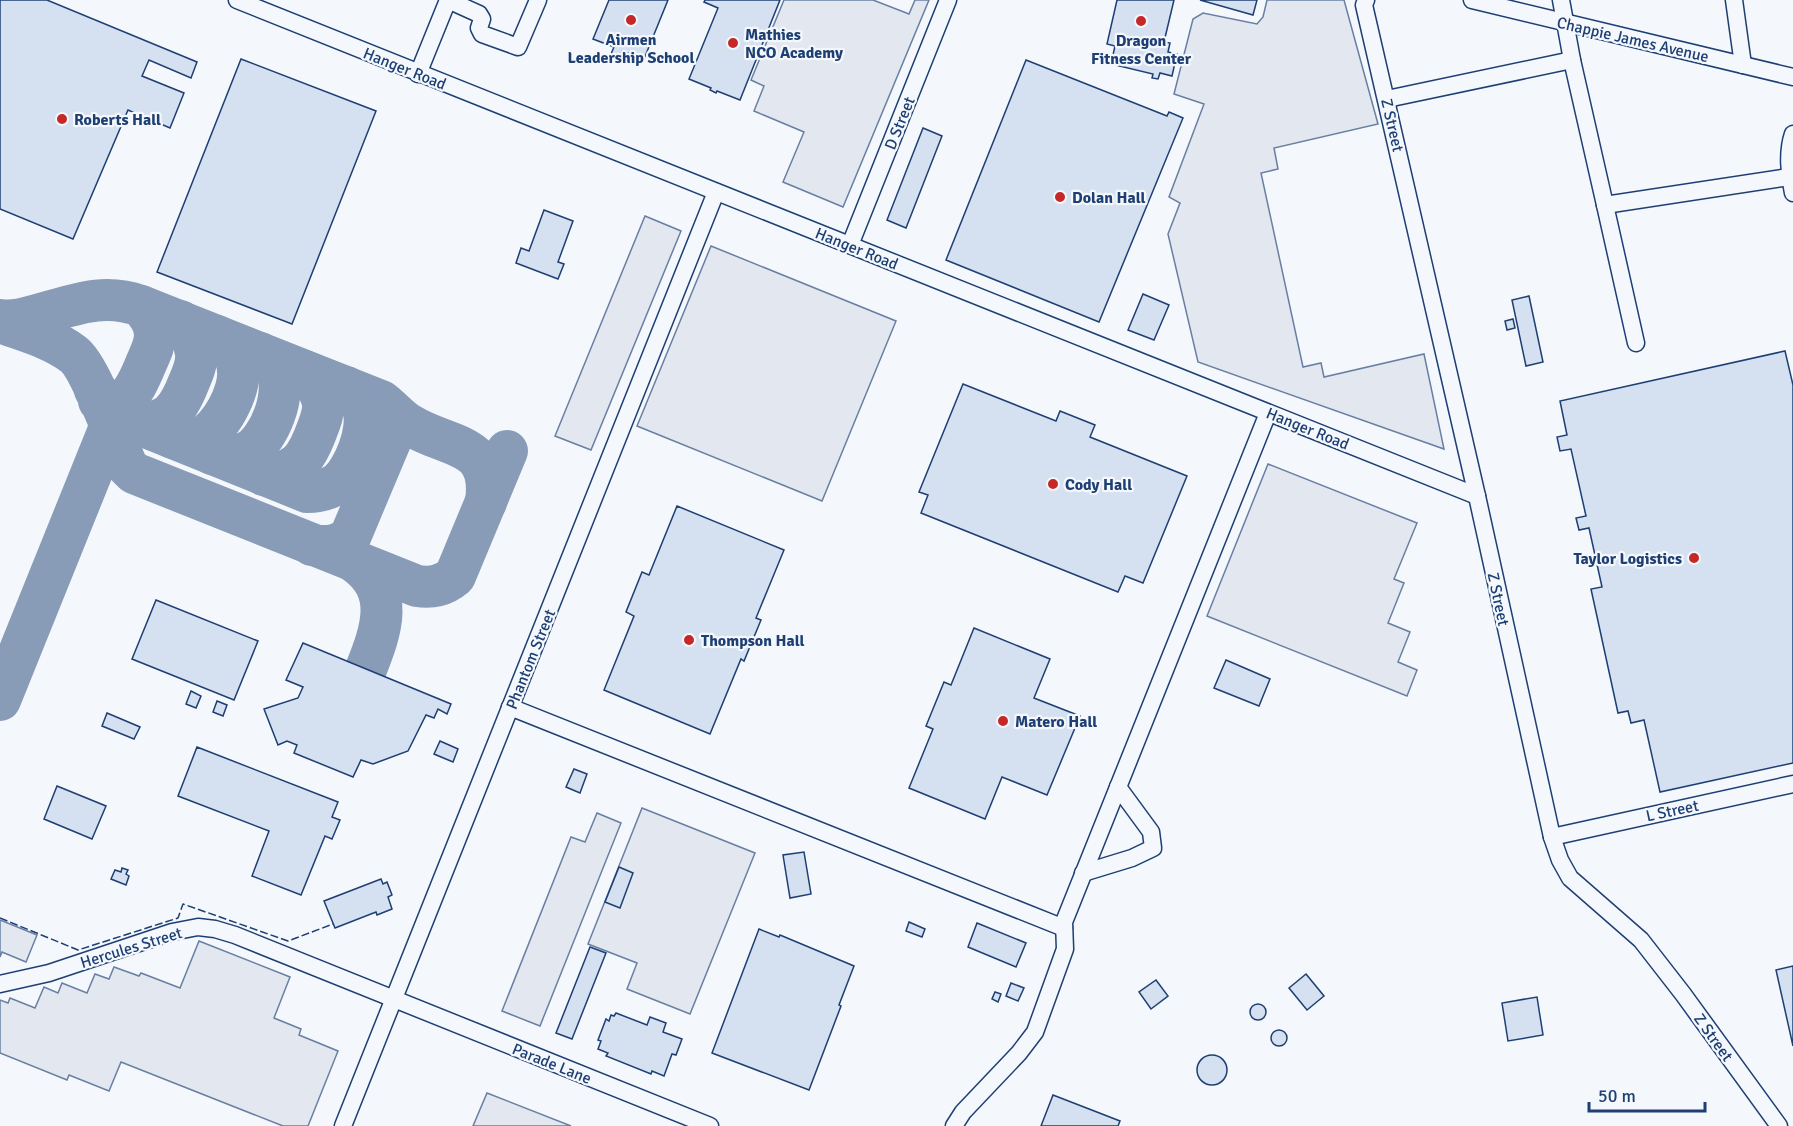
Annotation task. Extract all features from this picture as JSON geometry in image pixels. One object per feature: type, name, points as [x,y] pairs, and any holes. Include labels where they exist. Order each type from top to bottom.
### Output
[{"type":"street","name":"Hanger Road","points":[[237,0],[1477,496]]},
{"type":"street","points":[[418,74],[448,0],[479,14],[482,20],[479,28],[482,34],[518,47],[538,0]]},
{"type":"street","name":"D Street","points":[[849,245],[948,0]]},
{"type":"street","name":"Z Street","points":[[1366,0],[1364,6],[1477,496],[1552,837],[1560,860],[1570,878],[1641,940],[1779,1126]]},
{"type":"street","name":"Chappie James Avenue","points":[[1472,0],[1793,77]]},
{"type":"street","points":[[1561,0],[1572,60],[1636,343]]},
{"type":"street","points":[[1734,0],[1743,65]]},
{"type":"street","points":[[1387,99],[1572,60]]},
{"type":"street","points":[[1605,205],[1791,185],[1793,134]]},
{"type":"street","name":"Phantom Street","points":[[343,1126],[716,192]]},
{"type":"street","points":[[954,1126],[963,1112],[1035,1032],[1065,949],[1064,922],[1268,412]]},
{"type":"street","points":[[510,707],[1064,928]]},
{"type":"street","name":"L Street","points":[[1552,837],[1793,784]]},
{"type":"street","points":[[1083,873],[1132,858],[1153,848],[1151,832],[1118,787]]},
{"type":"street","name":"Hercules Street","points":[[0,984],[49,973],[172,932],[198,927],[235,935],[394,1000]]},
{"type":"street","name":"Parade Lane","points":[[394,1000],[710,1126]]},
{"type":"shaded area","points":[[784,0],[873,0],[909,14],[915,0],[929,0],[843,207],[783,182],[804,132],[754,111],[764,86],[751,80]]},
{"type":"shaded area","points":[[1267,0],[1344,0],[1378,124],[1274,148],[1278,169],[1261,173],[1303,367],[1321,363],[1324,377],[1424,354],[1444,449],[1198,362],[1168,234],[1180,203],[1169,197],[1204,104],[1174,94],[1193,19],[1203,13],[1257,24],[1263,17]]},
{"type":"shaded area","points":[[645,216],[681,231],[591,450],[555,436]]},
{"type":"shaded area","points":[[711,246],[896,321],[822,501],[637,426]]},
{"type":"shaded area","points":[[1268,464],[1417,523],[1394,579],[1404,583],[1388,623],[1410,632],[1398,662],[1417,670],[1407,696],[1207,616]]},
{"type":"shaded area","points":[[642,808],[755,853],[690,1014],[627,989],[637,963],[588,944]]},
{"type":"shaded area","points":[[597,813],[621,823],[540,1026],[502,1011],[571,837],[585,842]]},
{"type":"shaded area","points":[[0,920],[37,935],[26,962],[2,952],[0,957]]},
{"type":"shaded area","points":[[199,941],[290,977],[274,1018],[301,1029],[299,1035],[338,1051],[308,1126],[283,1126],[121,1062],[109,1091],[69,1075],[67,1080],[0,1053],[0,1000],[8,1003],[10,998],[35,1008],[44,987],[58,993],[62,983],[87,993],[95,974],[109,979],[114,967],[139,976],[141,973],[180,988]]},
{"type":"shaded area","points":[[487,1093],[571,1126],[473,1126]]},
{"type":"building","name":"Roberts Hall","points":[[0,0],[47,0],[197,62],[191,78],[149,60],[142,76],[184,93],[170,128],[128,110],[73,239],[0,209]]},
{"type":"building","name":"Airmen Leadership School","points":[[609,0],[668,0],[644,59],[622,51],[620,57],[611,54],[614,47],[593,39]]},
{"type":"building","name":"Mathies NCO Academy","points":[[705,0],[780,0],[740,100],[717,91],[716,93],[710,90],[711,88],[689,79],[718,8],[704,2]]},
{"type":"building","name":"Dragon Fitness Center","points":[[1117,0],[1174,0],[1164,42],[1170,43],[1168,52],[1177,54],[1172,76],[1160,73],[1158,79],[1152,78],[1153,74],[1111,64],[1115,46],[1107,44]]},
{"type":"building","points":[[1200,0],[1257,0],[1253,15]]},
{"type":"building","points":[[241,59],[376,111],[292,324],[157,272]]},
{"type":"building","name":"Dolan Hall","points":[[1026,60],[1167,116],[1169,112],[1183,118],[1099,322],[946,260]]},
{"type":"building","points":[[923,128],[942,136],[906,228],[887,220]]},
{"type":"building","points":[[544,210],[573,221],[558,262],[564,264],[558,279],[516,263],[521,248],[529,251]]},
{"type":"building","points":[[1143,294],[1169,305],[1154,340],[1128,330]]},
{"type":"building","points":[[1529,296],[1543,362],[1526,366],[1512,300]]},
{"type":"building","points":[[1513,319],[1515,328],[1507,330],[1505,321]]},
{"type":"building","name":"Taylor Logistics","points":[[1785,351],[1793,385],[1793,763],[1660,792],[1644,720],[1631,723],[1628,711],[1618,713],[1591,589],[1602,587],[1589,528],[1579,530],[1576,518],[1586,516],[1571,449],[1560,451],[1557,437],[1567,435],[1560,401]]},
{"type":"building","name":"Cody Hall","points":[[963,384],[1056,421],[1060,411],[1095,425],[1090,437],[1187,476],[1143,583],[1125,576],[1118,592],[921,513],[928,495],[919,492]]},
{"type":"building","name":"Thompson Hall","points":[[677,506],[784,550],[756,618],[761,620],[744,661],[741,659],[710,734],[604,690],[634,616],[626,612],[642,572],[649,575]]},
{"type":"building","points":[[156,600],[258,641],[234,700],[132,659]]},
{"type":"building","name":"Matero Hall","points":[[974,628],[1050,659],[1034,698],[1080,716],[1047,795],[1002,777],[985,819],[909,788],[933,729],[926,726],[944,682],[951,685]]},
{"type":"building","points":[[303,643],[451,704],[447,714],[438,709],[434,718],[426,715],[408,751],[373,764],[361,760],[353,777],[294,753],[297,745],[287,741],[278,745],[264,709],[298,698],[303,687],[286,680]]},
{"type":"building","points":[[1226,660],[1270,679],[1259,706],[1214,688]]},
{"type":"building","points":[[191,691],[201,696],[196,708],[186,704]]},
{"type":"building","points":[[217,701],[227,705],[223,716],[213,712]]},
{"type":"building","points":[[107,713],[140,727],[134,739],[102,726]]},
{"type":"building","points":[[440,741],[458,749],[453,762],[434,754]]},
{"type":"building","points":[[197,747],[338,802],[332,817],[340,820],[332,839],[325,836],[301,895],[252,876],[269,831],[178,796]]},
{"type":"building","points":[[574,769],[587,774],[580,793],[566,787]]},
{"type":"building","points":[[57,786],[106,806],[92,839],[44,819]]},
{"type":"building","points":[[804,852],[811,894],[790,898],[783,855]]},
{"type":"building","points":[[619,867],[633,873],[620,908],[605,902]]},
{"type":"building","points":[[122,868],[128,870],[126,885],[111,879],[115,870],[121,872]]},
{"type":"building","points":[[381,879],[383,884],[387,882],[392,895],[388,897],[392,909],[377,915],[376,912],[335,928],[324,901]]},
{"type":"building","points":[[909,922],[925,929],[922,937],[906,931]]},
{"type":"building","points":[[977,923],[1026,943],[1016,967],[968,947]]},
{"type":"building","points":[[759,929],[779,937],[780,935],[854,966],[809,1090],[712,1053]]},
{"type":"building","points":[[590,947],[606,953],[572,1039],[556,1033]]},
{"type":"building","points":[[1793,966],[1793,1046],[1776,970]]},
{"type":"building","points":[[1306,974],[1324,996],[1307,1010],[1289,988]]},
{"type":"building","points":[[1156,980],[1168,996],[1151,1009],[1139,992]]},
{"type":"building","points":[[1011,983],[1024,988],[1018,1001],[1006,996]]},
{"type":"building","points":[[995,992],[1001,994],[998,1002],[992,999]]},
{"type":"building","points":[[1537,997],[1543,1035],[1508,1041],[1502,1003]]},
{"type":"building","points":[[1258,1004],[1266,1012],[1258,1020],[1250,1012]]},
{"type":"building","points":[[616,1013],[647,1025],[650,1017],[666,1023],[663,1032],[682,1039],[676,1055],[672,1054],[664,1076],[652,1071],[651,1074],[606,1056],[608,1053],[598,1049],[601,1041],[598,1040],[606,1019],[609,1021],[611,1015],[614,1016]]},
{"type":"building","points":[[1279,1030],[1285,1032],[1287,1038],[1285,1044],[1279,1046],[1273,1044],[1271,1038],[1273,1032]]},
{"type":"building","points":[[1212,1055],[1223,1059],[1227,1070],[1223,1081],[1212,1085],[1201,1081],[1197,1070],[1201,1059]]},
{"type":"building","points":[[1053,1095],[1120,1121],[1118,1126],[1041,1126]]},
{"type":"taxiway","points":[[0,320],[20,319],[91,301],[115,300],[141,306],[381,401],[410,425],[466,450],[476,457],[483,468],[487,482],[486,502]]},
{"type":"taxiway","points":[[95,390],[112,402],[120,401],[126,398],[137,384],[152,351],[155,335],[151,319],[141,306]]},
{"type":"taxiway","points":[[135,422],[156,421],[164,418],[176,408],[185,392],[194,368],[196,354],[191,336],[180,321]]},
{"type":"taxiway","points":[[0,322],[38,335],[73,354],[95,389],[127,466],[134,473],[417,586],[437,586],[455,576],[507,451]]},
{"type":"taxiway","points":[[173,438],[195,439],[208,433],[222,418],[232,399],[238,379],[238,366],[231,351],[217,336]]},
{"type":"taxiway","points":[[212,454],[231,456],[249,451],[263,437],[269,426],[278,403],[279,380],[273,366],[260,353]]},
{"type":"taxiway","points":[[264,475],[285,471],[299,463],[309,449],[317,430],[322,414],[322,398],[304,371]]},
{"type":"taxiway","points":[[99,401],[107,409],[126,419],[311,492],[327,489],[338,483],[350,469],[359,449],[365,417],[358,400],[346,387]]},
{"type":"taxiway","points":[[0,700],[110,427]]},
{"type":"taxiway","points":[[312,545],[332,546],[350,537],[392,437]]},
{"type":"taxiway","points":[[355,562],[368,573],[376,586],[382,612],[380,626],[366,669]]},
{"type":"fence","points":[[0,918],[78,950],[178,918],[183,904],[288,941],[333,924]]},
{"type":"place","name":"Airmen Leadership School","points":[[631,20]]},
{"type":"place","name":"Dragon Fitness Center","points":[[1141,21]]},
{"type":"place","name":"Mathies NCO Academy","points":[[733,43]]},
{"type":"place","name":"Roberts Hall","points":[[62,119]]},
{"type":"place","name":"Dolan Hall","points":[[1060,197]]},
{"type":"place","name":"Cody Hall","points":[[1053,484]]},
{"type":"place","name":"Taylor Logistics","points":[[1694,558]]},
{"type":"place","name":"Thompson Hall","points":[[689,640]]},
{"type":"place","name":"Matero Hall","points":[[1003,721]]}]
